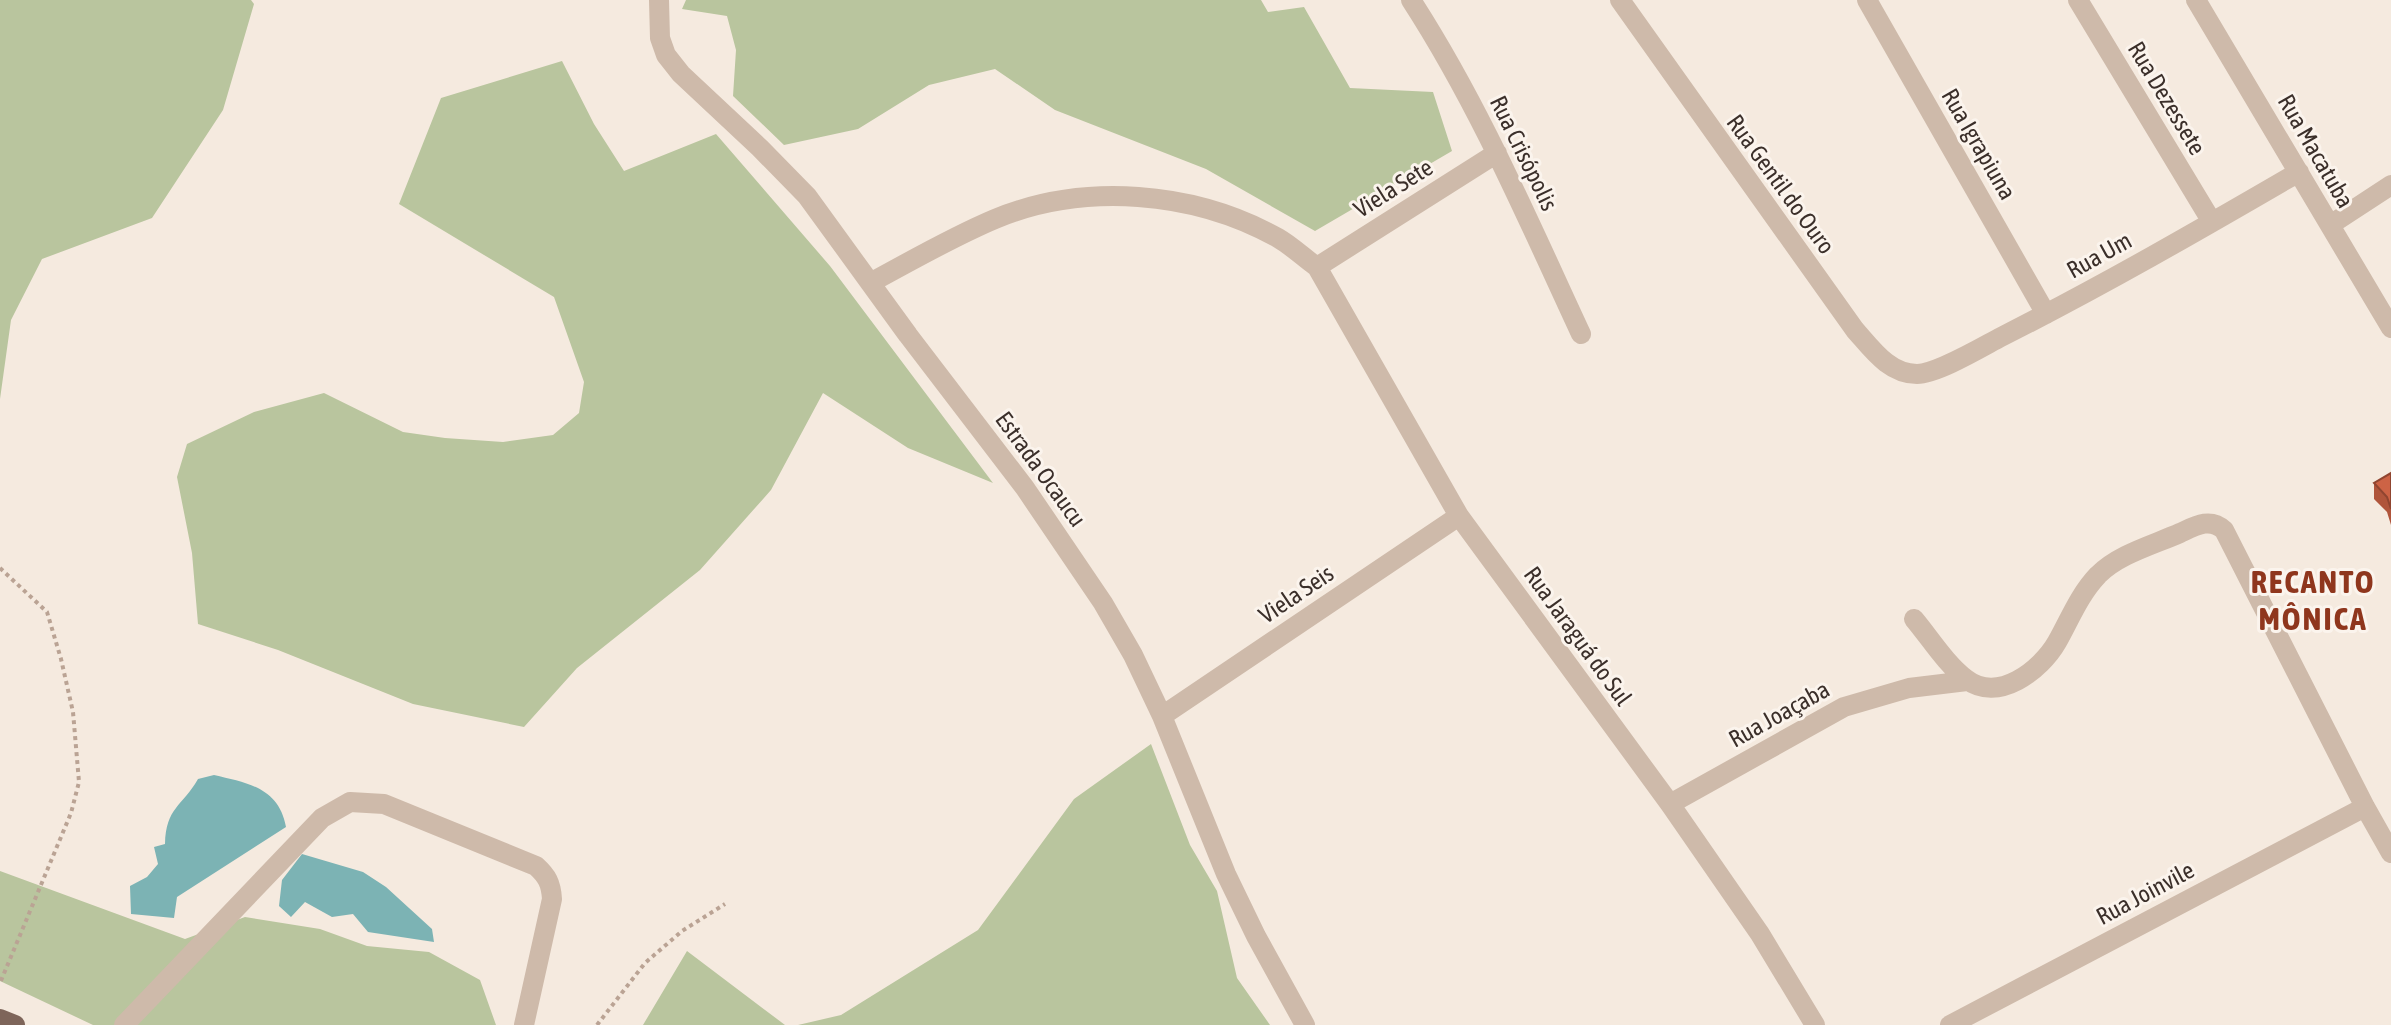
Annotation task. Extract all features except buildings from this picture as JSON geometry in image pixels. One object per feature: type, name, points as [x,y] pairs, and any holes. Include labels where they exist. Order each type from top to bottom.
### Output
[{"type":"main road","points":[[0,1019],[15,1025]]},
{"type":"street","name":"Estrada Ocaucu","points":[[659,0],[660,38],[666,55],[692,86],[807,196],[1025,488],[1103,603],[1133,655],[1162,716],[1226,874],[1305,1025]]},
{"type":"street","name":"Rua Crisópolis","points":[[1411,0],[1439,44],[1497,153],[1581,334]]},
{"type":"street","name":"Rua Gentil do Ouro","points":[[1620,0],[1855,330],[1880,358],[1898,371],[1919,374]]},
{"type":"street","name":"Rua Igrapiuna","points":[[1867,0],[2046,314]]},
{"type":"street","name":"Rua Dezessete","points":[[2078,0],[2212,222]]},
{"type":"street","name":"Rua Macatuba","points":[[2196,0],[2391,328]]},
{"type":"street","name":"Viela Sete","points":[[1317,267],[1497,153]]},
{"type":"street","name":"Rua Um","points":[[1919,374],[1946,364],[2046,314],[2299,172]]},
{"type":"street","points":[[2330,225],[2391,185]]},
{"type":"street","points":[[870,283],[935,247],[998,218],[1062,201],[1112,197],[1177,200],[1232,217],[1280,239],[1317,267]]},
{"type":"street","name":"Rua Jaraguá do Sul","points":[[1317,267],[1459,516],[1670,804],[1760,934],[1815,1025]]},
{"type":"street","name":"Viela Seis","points":[[1162,716],[1459,516]]},
{"type":"street","name":"Rua Joaçaba","points":[[1670,804],[1844,707],[1909,688],[1967,681],[1984,687],[2005,685],[2024,678],[2040,666],[2056,643],[2072,610],[2101,572],[2124,557],[2212,522],[2224,530],[2365,807]]},
{"type":"street","points":[[1914,619],[1967,681]]},
{"type":"street","points":[[124,1025],[322,818],[350,802],[384,804],[536,866],[545,874],[551,884],[552,899],[524,1025]]},
{"type":"street","points":[[2365,807],[2391,853]]},
{"type":"street","name":"Rua Joinvile","points":[[1950,1025],[2365,807]]},
{"type":"path","points":[[0,568],[47,612],[73,712],[79,782],[71,813],[0,983]]},
{"type":"path","points":[[597,1025],[654,954],[682,931],[725,904]]},
{"type":"green space","points":[[0,0],[251,0],[254,4],[223,110],[152,218],[42,259],[11,320],[0,399]]},
{"type":"green space","points":[[686,0],[1261,0],[1268,12],[1304,7],[1350,88],[1433,92],[1452,151],[1315,231],[1206,169],[1055,110],[995,69],[929,85],[858,129],[784,145],[733,96],[736,50],[727,16],[682,9]]},
{"type":"green space","points":[[562,61],[594,124],[624,171],[716,134],[830,266],[993,483],[908,448],[823,393],[771,490],[700,570],[577,668],[524,727],[413,704],[278,650],[198,624],[192,553],[177,477],[187,444],[254,412],[324,393],[403,432],[445,438],[503,442],[553,435],[579,413],[584,382],[554,297],[399,204],[441,98]]},
{"type":"green space","points":[[1151,744],[1190,845],[1217,891],[1237,978],[1270,1025],[798,1025],[841,1015],[978,930],[1074,799]]},
{"type":"green space","points":[[0,871],[185,939],[245,917],[320,929],[367,946],[429,952],[480,980],[496,1025],[93,1025],[0,981]]},
{"type":"green space","points":[[687,951],[785,1025],[643,1025]]},
{"type":"water","points":[[214,775],[260,789],[277,804],[286,827],[177,897],[174,918],[131,914],[130,886],[147,877],[158,864],[154,847],[165,844],[168,822],[176,808],[198,779]]},
{"type":"water","points":[[302,854],[363,872],[386,887],[432,929],[434,942],[368,932],[353,914],[332,917],[305,902],[291,917],[279,906],[282,880]]},
{"type":"district","name":"RECANTO MÔNICA","points":[[2313,600]]}]
